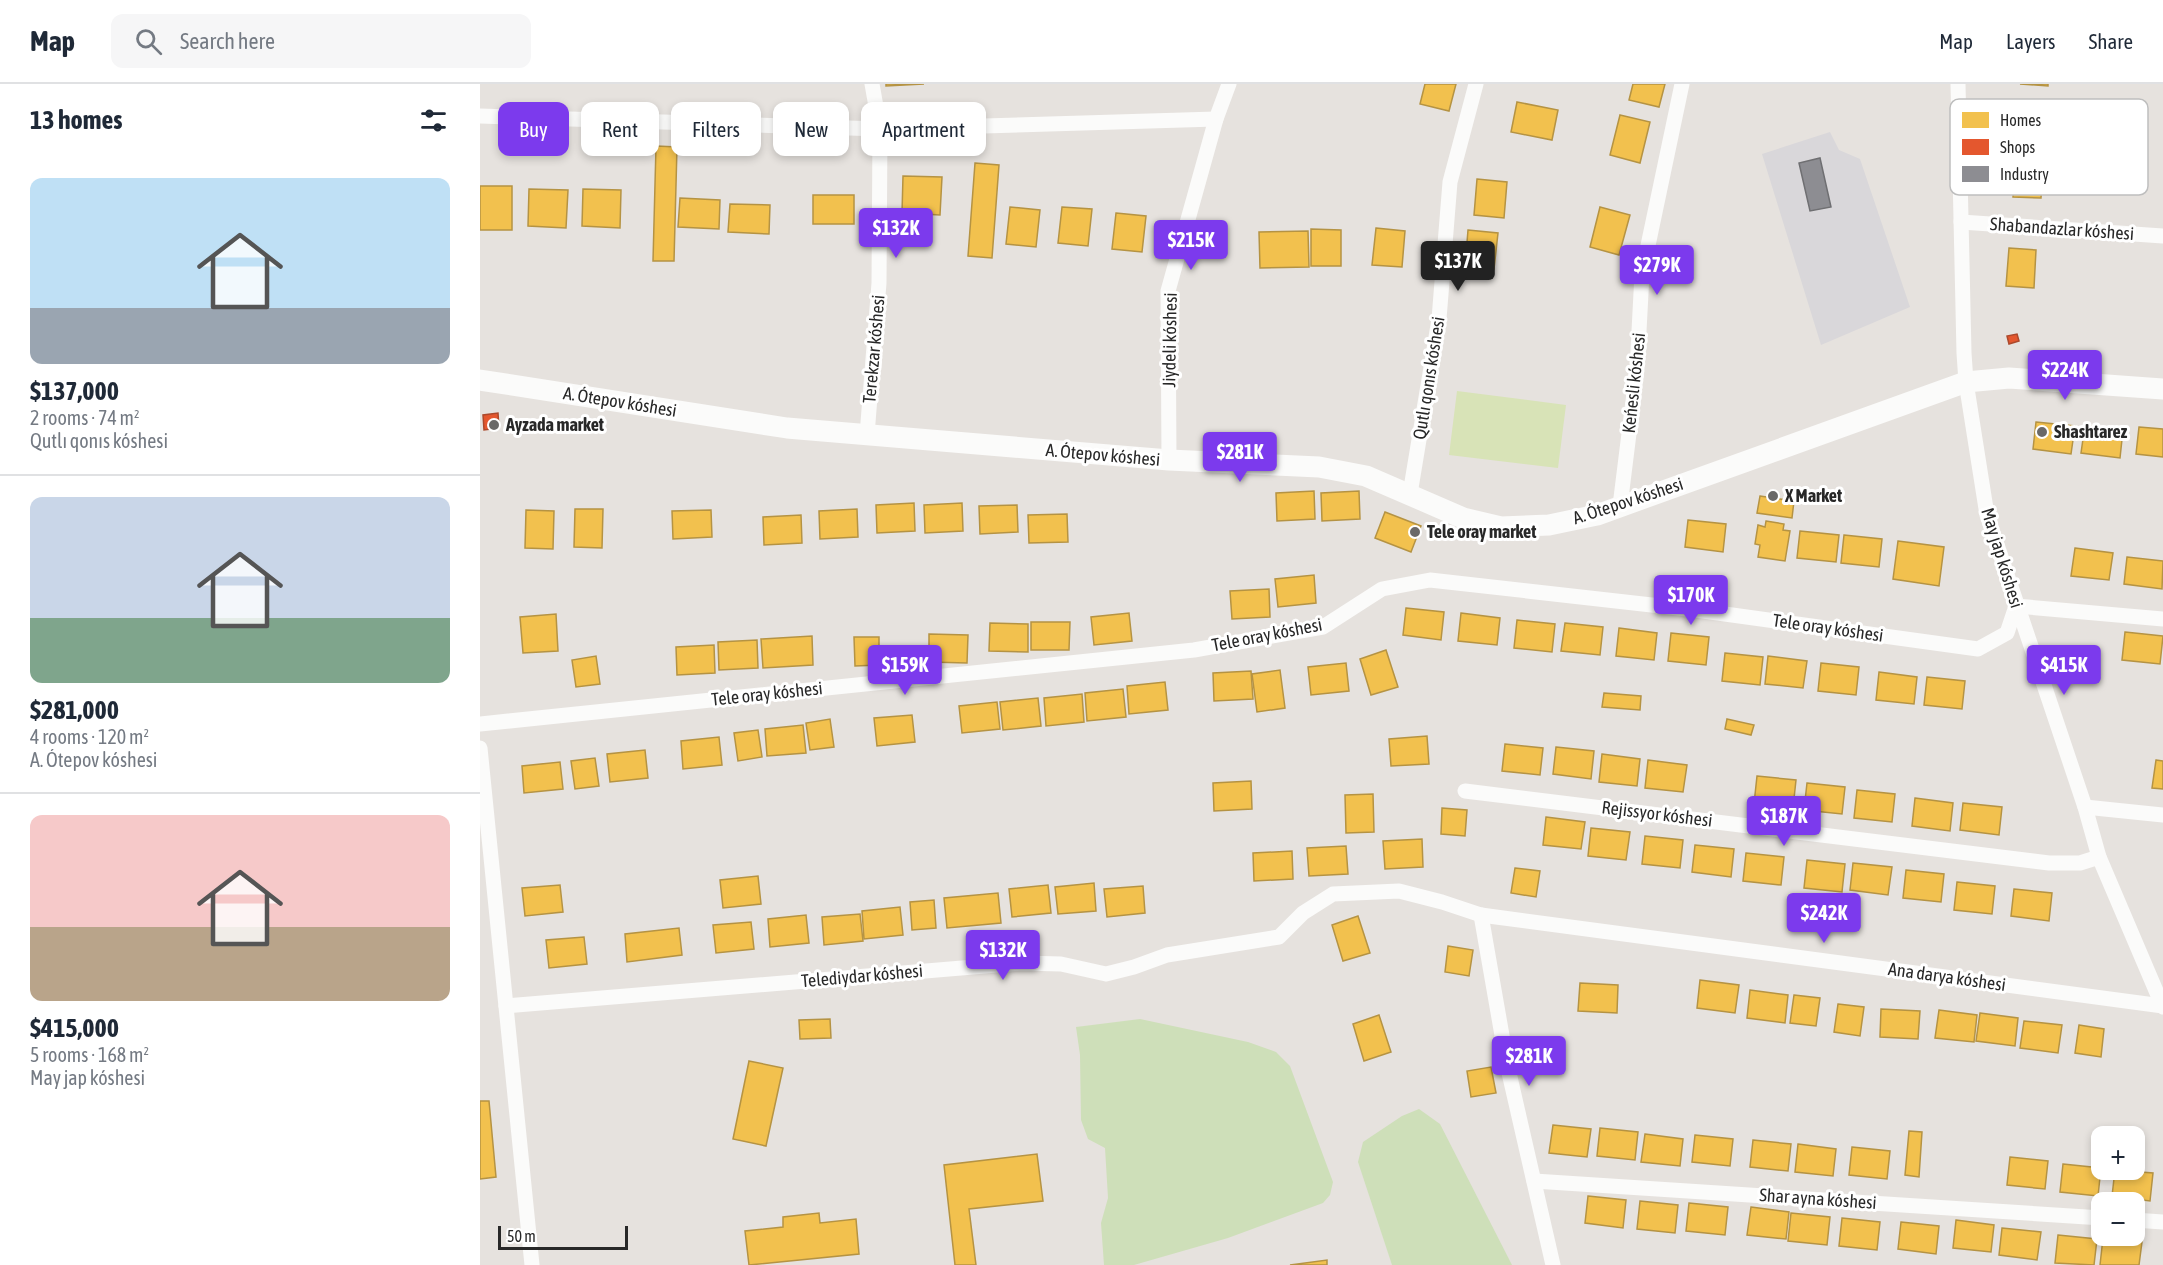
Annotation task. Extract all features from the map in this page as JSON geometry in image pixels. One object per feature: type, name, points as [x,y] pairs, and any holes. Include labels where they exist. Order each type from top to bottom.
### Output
[{"type":"street","name":"Terekzar kóshesi","points":[[872,84],[875,102]]},
{"type":"street","name":"Jiydeli kóshesi","points":[[1168,460],[1168,291],[1216,119],[1229,84]]},
{"type":"street","name":"Qutlı qonıs kóshesi","points":[[1410,494],[1439,319],[1450,182],[1476,84]]},
{"type":"street","name":"Keńesli kóshesi","points":[[1620,506],[1637,369],[1642,274],[1682,84]]},
{"type":"street","name":"May jap kóshesi","points":[[1958,84],[1958,99]]},
{"type":"street","points":[[480,116],[861,128]]},
{"type":"street","points":[[986,126],[1216,119]]},
{"type":"street","name":"Terekzar kóshesi","points":[[867,435],[879,284],[880,156]]},
{"type":"street","name":"May jap kóshesi","points":[[1960,195],[1966,382],[1986,515],[2085,807],[2099,857],[2163,1006]]},
{"type":"street","name":"Shabandazlar kóshesi","points":[[1961,222],[2163,236]]},
{"type":"street","name":"A. Ótepov kóshesi","points":[[480,380],[787,428],[1168,460],[1319,467],[1366,476],[1463,518],[1501,527],[1549,525],[1597,515],[1966,382],[2009,378],[2163,389]]},
{"type":"street","name":"Tele oray kóshesi","points":[[480,724],[1194,650],[1323,627],[1382,589],[1430,580],[1696,610],[1978,649],[2007,633],[2016,606]]},
{"type":"street","points":[[2016,606],[2163,619]]},
{"type":"street","points":[[480,748],[532,1265]]},
{"type":"street","name":"Rejissyor kóshesi","points":[[1465,791],[2049,863],[2080,863],[2099,857]]},
{"type":"street","points":[[2085,807],[2163,815]]},
{"type":"street","name":"Telediydar kóshesi","points":[[506,1006],[1022,963],[1061,964],[1106,974],[1134,968],[1167,955],[1279,937],[1303,913],[1333,894],[1399,891],[1481,915]]},
{"type":"street","points":[[1481,915],[1507,1064],[1552,1265]]},
{"type":"street","name":"Ana darya kóshesi","points":[[1481,915],[2163,1006]]},
{"type":"street","name":"Shar ayna kóshesi","points":[[1534,1181],[2091,1217]]},
{"type":"street","points":[[2145,1221],[2163,1222]]},
{"type":"shaded area","points":[[1830,132],[1839,150],[1860,159],[1910,307],[1821,345],[1762,154]]},
{"type":"green space","points":[[1457,391],[1566,405],[1558,468],[1449,455]]},
{"type":"green space","points":[[1140,1019],[1248,1042],[1276,1052],[1290,1066],[1333,1182],[1330,1195],[1323,1203],[1228,1238],[1134,1265],[1104,1265],[1101,1223],[1108,1198],[1105,1148],[1088,1139],[1081,1120],[1080,1055],[1076,1027]]},
{"type":"green space","points":[[1419,1109],[1440,1124],[1512,1265],[1392,1265],[1358,1162],[1363,1142],[1402,1116]]},
{"type":"building: Homes","points":[[886,84],[924,84],[886,86]]},
{"type":"building: Homes","points":[[1425,84],[1456,84],[1449,111],[1420,104]]},
{"type":"building: Homes","points":[[1633,84],[1665,84],[1659,107],[1629,100]]},
{"type":"building: Homes","points":[[2020,84],[2048,84],[2048,86]]},
{"type":"building: Homes","points":[[1517,102],[1558,110],[1552,140],[1511,132]]},
{"type":"building: Homes","points":[[1620,115],[1650,122],[1640,163],[1610,155]]},
{"type":"building: Homes","points":[[659,146],[671,147],[671,156],[677,156],[674,261],[653,261],[656,156],[659,156]]},
{"type":"building: Homes","points":[[975,163],[999,165],[992,258],[968,256]]},
{"type":"building: Homes","points":[[903,176],[942,177],[940,215],[902,213]]},
{"type":"building: Homes","points":[[1477,179],[1507,182],[1504,218],[1474,215]]},
{"type":"building: Homes","points":[[480,186],[512,186],[512,230],[480,230]]},
{"type":"building: Homes","points":[[529,189],[568,190],[566,228],[528,226]]},
{"type":"building: Homes","points":[[583,189],[621,190],[620,228],[582,226]]},
{"type":"building: Homes","points":[[813,195],[854,195],[854,224],[813,224]]},
{"type":"building: Homes","points":[[2013,195],[2041,195],[2041,198],[2013,197]]},
{"type":"building: Homes","points":[[680,198],[720,200],[719,229],[678,227]]},
{"type":"building: Homes","points":[[730,204],[770,205],[769,234],[728,232]]},
{"type":"building: Homes","points":[[1010,207],[1040,210],[1036,247],[1006,244]]},
{"type":"building: Homes","points":[[1062,207],[1092,209],[1088,246],[1058,243]]},
{"type":"building: Homes","points":[[1600,207],[1630,215],[1619,255],[1590,247]]},
{"type":"building: Homes","points":[[1116,213],[1146,216],[1142,252],[1112,249]]},
{"type":"building: Homes","points":[[1376,228],[1405,231],[1402,267],[1372,265]]},
{"type":"building: Homes","points":[[1311,229],[1341,230],[1341,266],[1311,266]]},
{"type":"building: Homes","points":[[1468,230],[1498,233],[1494,269],[1465,267]]},
{"type":"building: Homes","points":[[1308,231],[1309,267],[1260,268],[1259,232]]},
{"type":"building: Homes","points":[[2009,248],[2036,250],[2034,288],[2006,286]]},
{"type":"building: Homes","points":[[2036,422],[2075,426],[2071,454],[2033,449]]},
{"type":"building: Homes","points":[[2085,425],[2123,430],[2120,458],[2081,453]]},
{"type":"building: Homes","points":[[2139,427],[2163,429],[2163,457],[2136,454]]},
{"type":"building: Homes","points":[[1314,491],[1315,519],[1277,521],[1276,493]]},
{"type":"building: Homes","points":[[1359,491],[1360,519],[1322,521],[1321,493]]},
{"type":"building: Homes","points":[[1760,496],[1794,501],[1792,518],[1757,513]]},
{"type":"building: Homes","points":[[914,503],[915,531],[877,533],[876,505]]},
{"type":"building: Homes","points":[[962,503],[963,531],[925,533],[924,505]]},
{"type":"building: Homes","points":[[1017,505],[1018,532],[980,534],[979,506]]},
{"type":"building: Homes","points":[[575,509],[603,509],[602,548],[574,547]]},
{"type":"building: Homes","points":[[857,509],[858,537],[820,539],[819,511]]},
{"type":"building: Homes","points":[[526,510],[554,511],[553,549],[525,548]]},
{"type":"building: Homes","points":[[711,510],[712,537],[673,539],[672,511]]},
{"type":"building: Homes","points":[[1385,512],[1421,526],[1411,552],[1375,538]]},
{"type":"building: Homes","points":[[1067,514],[1068,542],[1029,543],[1028,515]]},
{"type":"building: Homes","points":[[801,515],[802,543],[764,545],[763,517]]},
{"type":"building: Homes","points":[[1688,520],[1726,524],[1723,552],[1685,547]]},
{"type":"building: Homes","points":[[1766,521],[1784,524],[1783,530],[1790,531],[1785,561],[1758,557],[1760,545],[1755,544],[1758,525],[1765,527]]},
{"type":"building: Homes","points":[[1800,531],[1839,535],[1836,562],[1797,558]]},
{"type":"building: Homes","points":[[1844,535],[1882,539],[1879,567],[1841,563]]},
{"type":"building: Homes","points":[[1898,541],[1944,547],[1939,586],[1893,579]]},
{"type":"building: Homes","points":[[2075,548],[2113,553],[2109,580],[2071,576]]},
{"type":"building: Homes","points":[[2127,557],[2163,561],[2162,589],[2124,584]]},
{"type":"building: Homes","points":[[1314,575],[1316,603],[1278,607],[1275,579]]},
{"type":"building: Homes","points":[[1269,589],[1270,617],[1232,619],[1230,591]]},
{"type":"building: Homes","points":[[1406,608],[1444,612],[1441,640],[1403,635]]},
{"type":"building: Homes","points":[[1129,613],[1132,641],[1094,645],[1091,617]]},
{"type":"building: Homes","points":[[1461,613],[1500,618],[1497,645],[1458,641]]},
{"type":"building: Homes","points":[[556,614],[558,651],[523,653],[520,617]]},
{"type":"building: Homes","points":[[1517,620],[1555,624],[1552,652],[1514,648]]},
{"type":"building: Homes","points":[[1031,622],[1070,622],[1069,650],[1031,650]]},
{"type":"building: Homes","points":[[990,623],[1028,624],[1028,652],[989,651]]},
{"type":"building: Homes","points":[[1565,623],[1603,627],[1600,655],[1561,651]]},
{"type":"building: Homes","points":[[1619,628],[1657,633],[1654,660],[1616,656]]},
{"type":"building: Homes","points":[[2125,632],[2163,636],[2160,664],[2122,660]]},
{"type":"building: Homes","points":[[1671,633],[1709,637],[1706,665],[1668,661]]},
{"type":"building: Homes","points":[[929,634],[968,635],[967,663],[929,662]]},
{"type":"building: Homes","points":[[812,636],[813,665],[763,668],[761,639]]},
{"type":"building: Homes","points":[[854,637],[879,637],[879,665],[855,666]]},
{"type":"building: Homes","points":[[757,640],[758,668],[719,670],[718,642]]},
{"type":"building: Homes","points":[[714,645],[715,673],[677,675],[676,647]]},
{"type":"building: Homes","points":[[1386,650],[1398,687],[1371,695],[1360,659]]},
{"type":"building: Homes","points":[[1725,653],[1763,657],[1760,685],[1722,681]]},
{"type":"building: Homes","points":[[596,656],[600,684],[576,687],[572,660]]},
{"type":"building: Homes","points":[[1768,656],[1807,661],[1803,688],[1765,684]]},
{"type":"building: Homes","points":[[1346,663],[1349,691],[1311,695],[1308,667]]},
{"type":"building: Homes","points":[[1821,663],[1859,667],[1856,695],[1818,691]]},
{"type":"building: Homes","points":[[1280,670],[1285,708],[1257,712],[1252,674]]},
{"type":"building: Homes","points":[[1251,671],[1253,699],[1214,701],[1213,673]]},
{"type":"building: Homes","points":[[1879,672],[1917,677],[1914,704],[1876,700]]},
{"type":"building: Homes","points":[[1927,677],[1965,681],[1962,709],[1924,705]]},
{"type":"building: Homes","points":[[1165,682],[1168,710],[1129,714],[1127,686]]},
{"type":"building: Homes","points":[[1123,689],[1126,717],[1087,721],[1085,693]]},
{"type":"building: Homes","points":[[1604,693],[1641,696],[1640,710],[1602,707]]},
{"type":"building: Homes","points":[[1082,694],[1084,722],[1046,726],[1044,698]]},
{"type":"building: Homes","points":[[1038,698],[1041,726],[1003,730],[1000,702]]},
{"type":"building: Homes","points":[[997,702],[1000,729],[962,733],[959,706]]},
{"type":"building: Homes","points":[[912,715],[915,742],[877,746],[874,718]]},
{"type":"building: Homes","points":[[830,719],[834,747],[810,750],[806,723]]},
{"type":"building: Homes","points":[[1727,719],[1754,725],[1751,735],[1725,729]]},
{"type":"building: Homes","points":[[803,725],[806,753],[767,756],[765,729]]},
{"type":"building: Homes","points":[[758,730],[762,757],[738,761],[734,733]]},
{"type":"building: Homes","points":[[1427,736],[1429,764],[1391,766],[1389,739]]},
{"type":"building: Homes","points":[[719,737],[722,765],[683,769],[681,741]]},
{"type":"building: Homes","points":[[1505,744],[1543,748],[1540,775],[1502,771]]},
{"type":"building: Homes","points":[[1556,747],[1594,751],[1591,779],[1553,774]]},
{"type":"building: Homes","points":[[645,750],[648,778],[610,782],[607,754]]},
{"type":"building: Homes","points":[[1602,754],[1640,759],[1637,786],[1599,782]]},
{"type":"building: Homes","points":[[595,758],[599,786],[575,789],[571,761]]},
{"type":"building: Homes","points":[[1648,760],[1687,765],[1683,792],[1645,788]]},
{"type":"building: Homes","points":[[2156,760],[2163,761],[2163,789],[2152,788]]},
{"type":"building: Homes","points":[[560,762],[563,789],[524,793],[522,766]]},
{"type":"building: Homes","points":[[1757,776],[1796,780],[1793,808],[1754,804]]},
{"type":"building: Homes","points":[[1251,781],[1252,809],[1214,811],[1213,783]]},
{"type":"building: Homes","points":[[1807,783],[1845,787],[1842,814],[1804,810]]},
{"type":"building: Homes","points":[[1857,790],[1895,794],[1892,822],[1854,818]]},
{"type":"building: Homes","points":[[1373,794],[1374,832],[1346,833],[1345,795]]},
{"type":"building: Homes","points":[[1915,798],[1953,803],[1950,831],[1912,826]]},
{"type":"building: Homes","points":[[1963,803],[2002,807],[1999,835],[1960,830]]},
{"type":"building: Homes","points":[[1442,808],[1467,810],[1465,836],[1441,834]]},
{"type":"building: Homes","points":[[1546,817],[1585,822],[1581,849],[1543,845]]},
{"type":"building: Homes","points":[[1591,828],[1630,832],[1626,860],[1588,856]]},
{"type":"building: Homes","points":[[1645,836],[1683,840],[1680,868],[1642,864]]},
{"type":"building: Homes","points":[[1422,839],[1423,867],[1385,869],[1383,841]]},
{"type":"building: Homes","points":[[1695,845],[1734,849],[1731,877],[1692,872]]},
{"type":"building: Homes","points":[[1346,846],[1348,874],[1309,876],[1307,848]]},
{"type":"building: Homes","points":[[1292,851],[1293,879],[1254,881],[1253,853]]},
{"type":"building: Homes","points":[[1746,853],[1784,857],[1781,885],[1743,881]]},
{"type":"building: Homes","points":[[1807,860],[1845,864],[1842,892],[1804,888]]},
{"type":"building: Homes","points":[[1853,863],[1892,867],[1888,895],[1850,890]]},
{"type":"building: Homes","points":[[1515,868],[1540,871],[1536,897],[1511,893]]},
{"type":"building: Homes","points":[[1906,870],[1944,874],[1941,902],[1903,898]]},
{"type":"building: Homes","points":[[758,876],[761,904],[723,908],[720,880]]},
{"type":"building: Homes","points":[[1957,882],[1995,886],[1992,914],[1954,910]]},
{"type":"building: Homes","points":[[1094,883],[1096,911],[1058,914],[1055,887]]},
{"type":"building: Homes","points":[[560,885],[563,912],[525,916],[522,888]]},
{"type":"building: Homes","points":[[1048,885],[1051,913],[1012,917],[1009,889]]},
{"type":"building: Homes","points":[[1143,886],[1145,913],[1107,917],[1104,889]]},
{"type":"building: Homes","points":[[2014,889],[2052,893],[2049,921],[2011,916]]},
{"type":"building: Homes","points":[[998,893],[1001,923],[947,928],[944,898]]},
{"type":"building: Homes","points":[[934,900],[936,928],[912,930],[910,902]]},
{"type":"building: Homes","points":[[900,907],[903,935],[864,939],[862,911]]},
{"type":"building: Homes","points":[[860,914],[863,941],[824,945],[822,917]]},
{"type":"building: Homes","points":[[806,915],[809,943],[770,947],[768,919]]},
{"type":"building: Homes","points":[[1358,916],[1370,953],[1343,961],[1332,925]]},
{"type":"building: Homes","points":[[751,922],[754,949],[716,953],[713,925]]},
{"type":"building: Homes","points":[[679,928],[682,955],[627,962],[625,934]]},
{"type":"building: Homes","points":[[584,937],[587,964],[549,968],[546,940]]},
{"type":"building: Homes","points":[[1448,946],[1473,950],[1469,976],[1445,972]]},
{"type":"building: Homes","points":[[1700,980],[1739,985],[1735,1013],[1697,1008]]},
{"type":"building: Homes","points":[[1580,983],[1618,985],[1617,1013],[1578,1011]]},
{"type":"building: Homes","points":[[1750,990],[1788,995],[1785,1023],[1747,1018]]},
{"type":"building: Homes","points":[[1794,995],[1820,998],[1816,1026],[1790,1023]]},
{"type":"building: Homes","points":[[1838,1004],[1864,1007],[1860,1036],[1834,1032]]},
{"type":"building: Homes","points":[[1881,1009],[1920,1011],[1918,1039],[1880,1037]]},
{"type":"building: Homes","points":[[1939,1010],[1977,1015],[1974,1042],[1935,1038]]},
{"type":"building: Homes","points":[[1980,1013],[2018,1018],[2015,1046],[1976,1041]]},
{"type":"building: Homes","points":[[1379,1015],[1391,1052],[1364,1061],[1353,1024]]},
{"type":"building: Homes","points":[[830,1019],[831,1038],[800,1039],[799,1020]]},
{"type":"building: Homes","points":[[2024,1021],[2062,1025],[2058,1053],[2020,1048]]},
{"type":"building: Homes","points":[[2079,1025],[2104,1029],[2101,1057],[2075,1053]]},
{"type":"building: Homes","points":[[749,1061],[783,1068],[766,1146],[733,1139]]},
{"type":"building: Homes","points":[[1491,1067],[1496,1093],[1471,1097],[1467,1071]]},
{"type":"building: Homes","points":[[480,1101],[489,1101],[496,1177],[480,1179]]},
{"type":"building: Homes","points":[[1553,1125],[1591,1129],[1587,1157],[1549,1153]]},
{"type":"building: Homes","points":[[1600,1128],[1638,1132],[1635,1160],[1597,1156]]},
{"type":"building: Homes","points":[[1909,1131],[1922,1132],[1919,1177],[1905,1175]]},
{"type":"building: Homes","points":[[1645,1134],[1683,1139],[1680,1166],[1641,1162]]},
{"type":"building: Homes","points":[[1695,1135],[1733,1139],[1730,1166],[1692,1162]]},
{"type":"building: Homes","points":[[1753,1140],[1791,1144],[1788,1171],[1750,1167]]},
{"type":"building: Homes","points":[[1798,1144],[1836,1149],[1833,1176],[1795,1172]]},
{"type":"building: Homes","points":[[1852,1147],[1890,1151],[1887,1179],[1849,1175]]},
{"type":"building: Homes","points":[[1037,1154],[1043,1201],[969,1209],[976,1265],[955,1265],[944,1165]]},
{"type":"building: Homes","points":[[2010,1157],[2048,1161],[2045,1189],[2007,1185]]},
{"type":"building: Homes","points":[[2063,1164],[2091,1167],[2091,1180],[2100,1180],[2098,1192],[2091,1192],[2091,1195],[2060,1192]]},
{"type":"building: Homes","points":[[2145,1172],[2153,1173],[2150,1201],[2145,1200],[2145,1192],[2112,1192],[2114,1180],[2145,1180]]},
{"type":"building: Homes","points":[[1588,1196],[1626,1200],[1623,1228],[1585,1223]]},
{"type":"building: Homes","points":[[1640,1201],[1678,1205],[1675,1233],[1637,1229]]},
{"type":"building: Homes","points":[[1689,1203],[1728,1207],[1725,1235],[1686,1231]]},
{"type":"building: Homes","points":[[1751,1207],[1789,1212],[1786,1239],[1747,1235]]},
{"type":"building: Homes","points":[[819,1213],[820,1223],[856,1219],[859,1254],[749,1265],[745,1231],[783,1227],[783,1217]]},
{"type":"building: Homes","points":[[1791,1213],[1830,1217],[1827,1245],[1788,1241]]},
{"type":"building: Homes","points":[[1842,1218],[1880,1222],[1877,1250],[1839,1246]]},
{"type":"building: Homes","points":[[1956,1220],[1994,1225],[1991,1252],[1953,1248]]},
{"type":"building: Homes","points":[[1901,1222],[1939,1226],[1936,1254],[1898,1249]]},
{"type":"building: Homes","points":[[2002,1228],[2041,1232],[2037,1260],[1999,1255]]},
{"type":"building: Homes","points":[[2058,1235],[2091,1238],[2091,1246],[2096,1246],[2094,1265],[2055,1263]]},
{"type":"building: Homes","points":[[2102,1246],[2141,1246],[2139,1265],[2100,1265]]},
{"type":"building: Homes","points":[[1327,1260],[1327,1265],[1290,1265]]},
{"type":"building: Shops","points":[[2017,334],[2019,341],[2009,344],[2007,336]]},
{"type":"building: Shops","points":[[498,413],[499,428],[484,430],[483,415]]},
{"type":"building: Industry","points":[[1820,158],[1831,207],[1810,211],[1799,163]]},
{"type":"place","name":"Ayzada market","points":[[494,425]]},
{"type":"place","name":"Shashtarez","points":[[2042,432]]},
{"type":"place","name":"X Market","points":[[1773,496]]},
{"type":"place","name":"Tele oray market","points":[[1415,532]]}]
